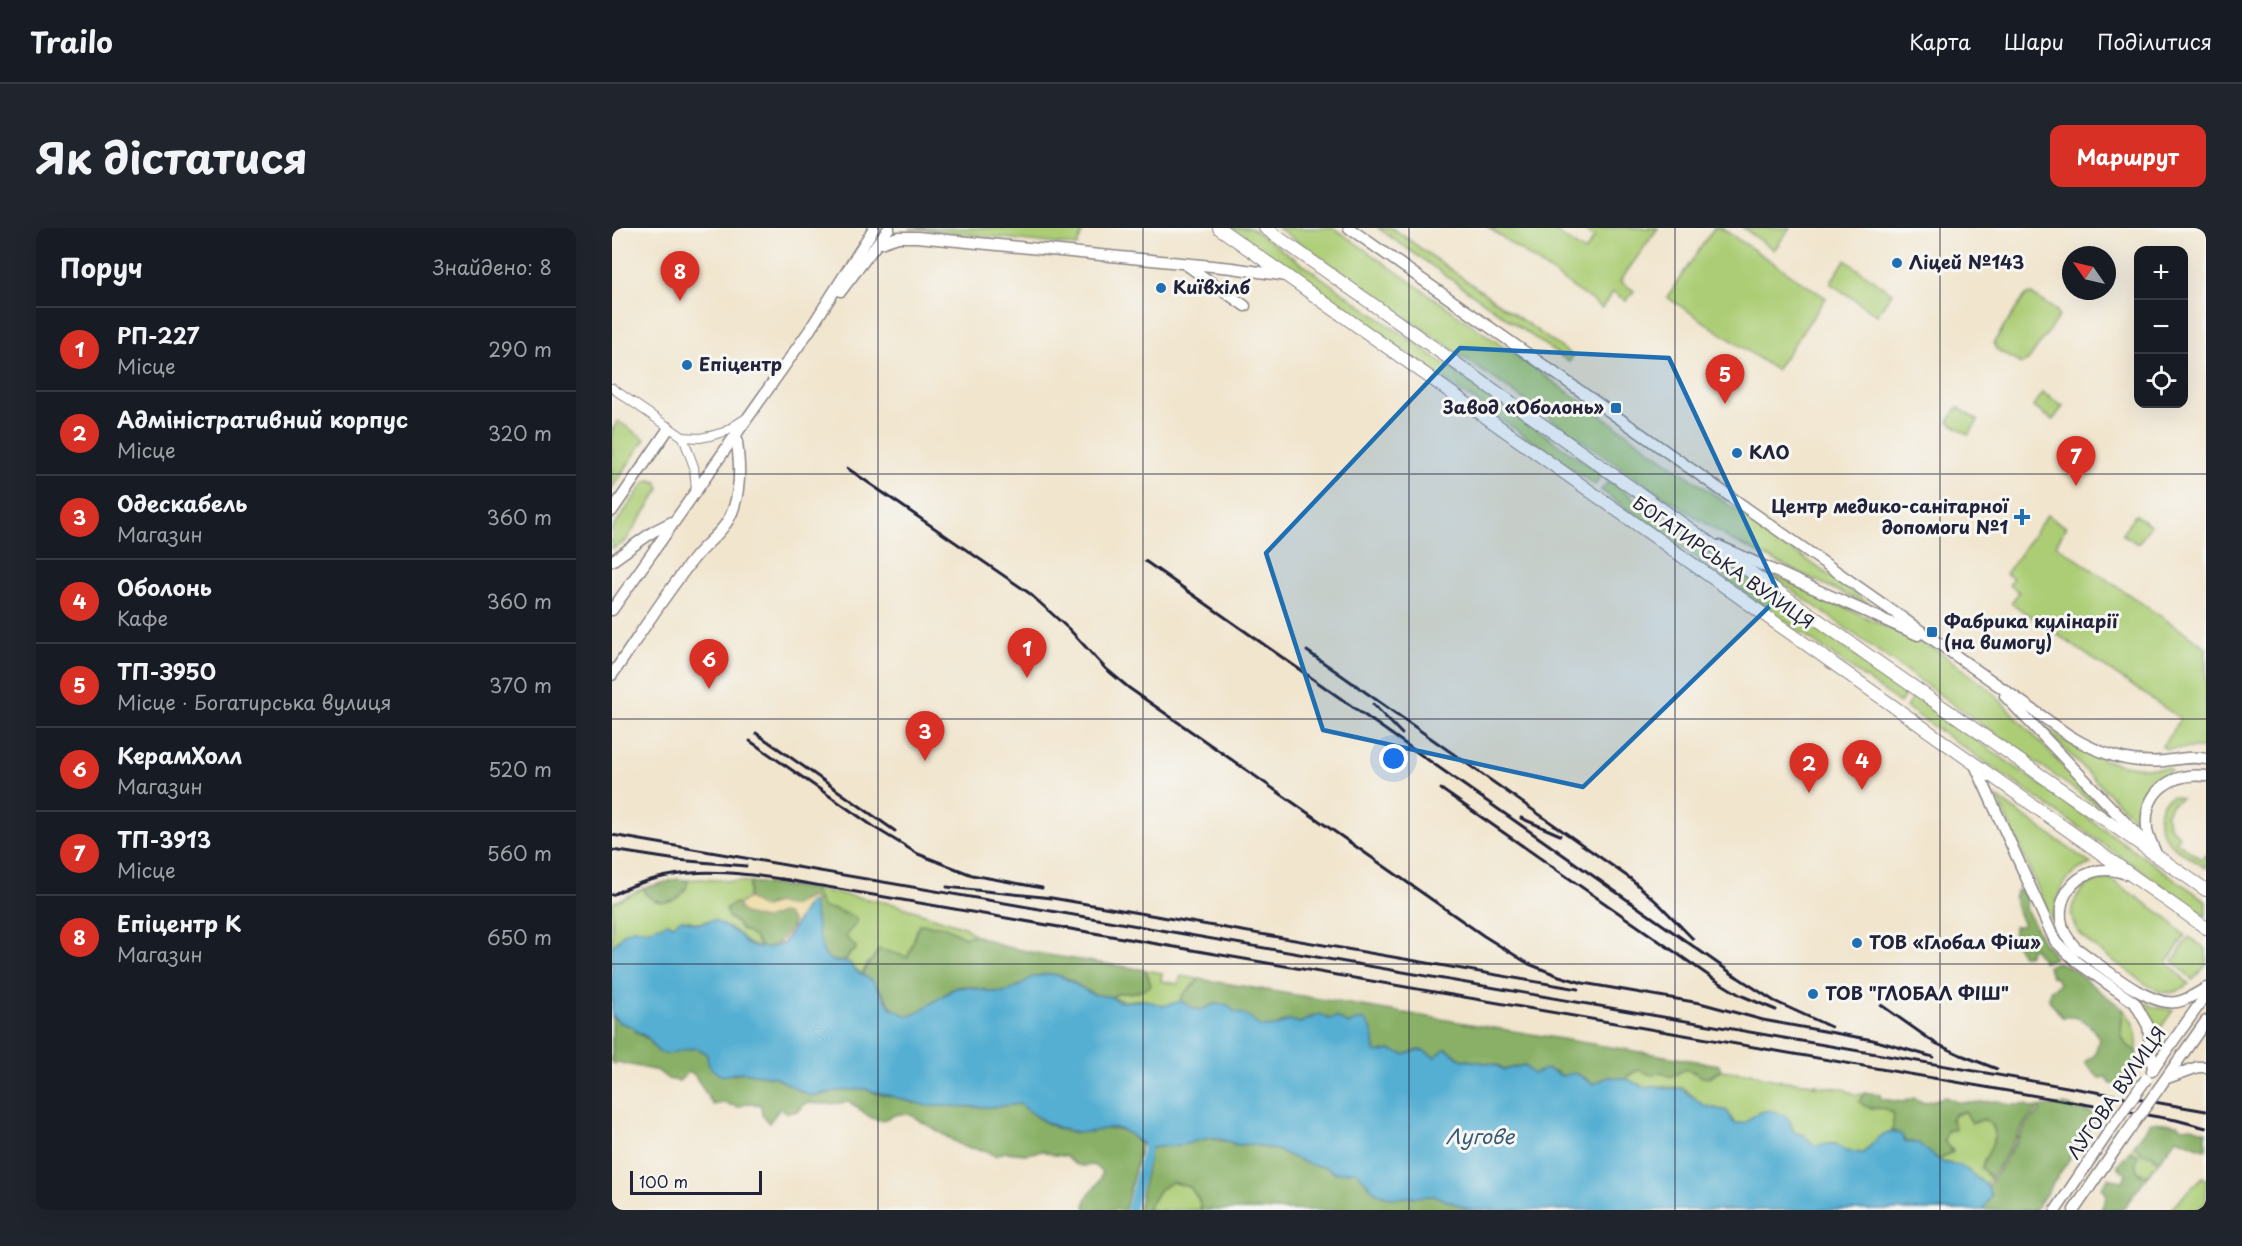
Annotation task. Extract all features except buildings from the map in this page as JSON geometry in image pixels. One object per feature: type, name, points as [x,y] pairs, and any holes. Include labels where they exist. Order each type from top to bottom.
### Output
[{"type":"main road","points":[[612,610],[809,331],[889,228]]},
{"type":"main road","name":"БОГАТИРСЬКА ВУЛИЦЯ","points":[[1218,228],[2206,928]]},
{"type":"main road","name":"БОГАТИРСЬКА ВУЛИЦЯ","points":[[1265,228],[1712,542],[1872,658],[2206,890]]},
{"type":"main road","name":"БОГАТИРСЬКА ВУЛИЦЯ","points":[[1349,228],[2070,736],[2104,754],[2140,761],[2206,759]]},
{"type":"main road","points":[[809,331],[870,231]]},
{"type":"main road","points":[[878,244],[898,237],[917,237],[1232,268],[1287,276]]},
{"type":"main road","points":[[1185,264],[1245,306]]},
{"type":"main road","points":[[612,511],[669,428]]},
{"type":"main road","points":[[612,675],[696,556],[728,522],[734,507],[739,481],[736,433]]},
{"type":"main road","points":[[612,561],[654,531],[675,521]]},
{"type":"main road","points":[[1712,542],[1943,646]]},
{"type":"main road","name":"БОГАТИРСЬКА ВУЛИЦЯ","points":[[1988,678],[2156,855]]},
{"type":"main road","points":[[1975,765],[2055,941],[2078,963],[2134,1003],[2143,1014],[2148,1026],[2149,1074]]},
{"type":"main road","points":[[2156,855],[2147,830],[2148,812],[2158,790],[2179,776],[2193,774],[2206,776]]},
{"type":"main road","points":[[2135,878],[2115,870],[2098,869],[2085,874],[2075,883],[2061,902],[2063,930],[2068,939],[2076,948],[2150,997],[2166,1002],[2176,1002],[2190,998],[2206,988]]},
{"type":"main road","name":"ЛУГОВА ВУЛИЦЯ","points":[[2056,1210],[2206,995]]},
{"type":"main road","name":"ЛУГОВА ВУЛИЦЯ","points":[[2074,1210],[2206,1021]]},
{"type":"main road","points":[[2166,1078],[2198,1067],[2206,1067]]},
{"type":"street","points":[[612,388],[683,437],[699,438],[724,432],[748,416]]},
{"type":"street","points":[[683,437],[694,467],[696,491]]},
{"type":"highlighted area","points":[[1460,348],[1669,358],[1780,596],[1583,787],[1323,730],[1266,553]]},
{"type":"green space","points":[[909,228],[1084,228],[1077,246]]},
{"type":"green space","points":[[1228,228],[1251,228],[1602,475],[1595,485]]},
{"type":"green space","points":[[1278,228],[1334,228],[1880,611],[1731,540],[1642,482]]},
{"type":"green space","points":[[1378,228],[1392,228],[1573,356],[1569,362]]},
{"type":"green space","points":[[1489,228],[1554,228],[1553,230],[1585,252],[1594,238],[1582,228],[1658,228],[1620,281],[1634,291],[1626,301],[1613,292],[1602,308]]},
{"type":"green space","points":[[1714,228],[1721,228],[1826,298],[1776,370],[1667,297]]},
{"type":"green space","points":[[1743,228],[1790,228],[1774,250]]},
{"type":"green space","points":[[1845,260],[1892,293],[1877,315],[1830,283]]},
{"type":"green space","points":[[2031,294],[2057,311],[2059,316],[2028,361],[2021,364],[1996,349],[1994,342],[2025,296]]},
{"type":"green space","points":[[2043,393],[2063,406],[2053,420],[2033,407]]},
{"type":"green space","points":[[1958,407],[1978,421],[1968,435],[1948,421]]},
{"type":"green space","points":[[618,421],[645,439],[612,488],[612,430]]},
{"type":"green space","points":[[649,480],[657,482],[660,489],[625,542],[612,549],[612,529],[645,482]]},
{"type":"green space","points":[[1609,481],[1908,691],[1900,703],[1601,490]]},
{"type":"green space","points":[[2047,515],[2066,527],[2056,545],[2206,647],[2206,748],[2166,749],[2162,746],[2181,719],[2011,603],[2019,592],[2009,585],[2013,578],[2006,574]]},
{"type":"green space","points":[[2135,515],[2151,525],[2138,544],[2122,534]]},
{"type":"green space","points":[[1762,569],[1937,650],[1989,689],[2109,814]]},
{"type":"green space","points":[[1914,696],[2206,901],[2206,916],[1906,707]]},
{"type":"green space","points":[[2045,727],[2088,754],[2103,760],[2134,767],[2168,768],[2171,771],[2152,787],[2142,808],[2140,825],[2044,729]]},
{"type":"green space","points":[[2172,796],[2181,798],[2171,805],[2166,815],[2169,825],[2179,836],[2176,841],[2201,859],[2205,855],[2206,868],[2172,845],[2161,830],[2159,821],[2161,807],[2164,801]]},
{"type":"green space","points":[[1998,798],[2091,864],[2073,874],[2061,889],[2055,907],[2055,927]]},
{"type":"green space","points":[[677,879],[688,882],[685,890],[679,896],[665,902],[652,899],[644,888]]},
{"type":"green space","points":[[2103,879],[2110,879],[2166,917],[2185,936],[2167,962],[2189,984],[2180,990],[2170,992],[2153,988],[2095,948],[2078,931],[2073,922],[2072,911],[2075,900],[2086,886]]},
{"type":"green space","points":[[686,880],[750,882],[748,898],[739,904],[734,903],[728,917],[754,937],[759,946],[750,945],[735,931],[719,924],[707,921],[696,923],[688,920],[673,925],[668,923],[648,930],[634,929],[625,932],[612,947],[612,903],[644,888],[645,894],[659,900],[669,900],[688,882]]},
{"type":"green space","points":[[750,882],[813,889],[823,908],[855,917],[857,921],[846,937],[856,947],[855,951],[850,953],[845,961],[831,960],[826,956],[820,944],[813,906],[815,904],[807,898],[796,906],[770,904],[762,908],[748,898]]},
{"type":"green space","points":[[813,889],[894,904],[964,927],[975,935],[965,937],[945,927],[919,924],[908,957],[868,962],[862,974],[845,961],[855,950],[846,937],[851,915],[834,909],[823,909]]},
{"type":"green space","points":[[2018,890],[2022,891],[2027,901],[2025,907],[2045,945],[2055,958],[2044,962],[2033,948],[2030,949],[2029,955],[2022,955],[2014,942],[2014,926],[2023,924],[2015,902]]},
{"type":"green space","points":[[734,903],[739,904],[739,908],[771,917],[781,913],[786,914],[792,921],[791,926],[777,943],[762,948],[754,937],[728,917],[726,908]]},
{"type":"green space","points":[[919,924],[945,927],[965,937],[975,935],[1003,946],[1035,953],[1145,970],[1151,984],[1138,992],[1120,993],[1110,997],[1093,994],[1058,975],[1042,975],[1004,992],[967,986],[955,988],[925,1009],[913,1015],[903,1015],[895,1011],[880,989],[862,974],[879,949],[908,957]]},
{"type":"green space","points":[[2189,937],[2206,949],[2206,965],[2193,980],[2173,961]]},
{"type":"green space","points":[[2057,962],[2069,967],[2123,1009],[2121,1034],[2125,1043],[2137,1052],[2134,1064],[2120,1084],[2111,1084],[2106,1077],[2099,1078],[2086,1064],[2086,1061],[2095,1055],[2099,1039],[2092,1028],[2075,1017],[2062,1017],[2049,1000],[2050,991],[2059,984],[2057,979],[2051,976],[2048,966]]},
{"type":"green space","points":[[1145,970],[1162,973],[1161,981],[1178,984],[1181,976],[1199,979],[1182,996],[1181,1001],[1166,1006],[1144,1000],[1126,1001],[1111,997],[1120,993],[1138,992],[1149,977]]},
{"type":"green space","points":[[1199,979],[1719,1065],[1721,1070],[1705,1078],[1686,1069],[1670,1077],[1662,1072],[1652,1075],[1638,1070],[1627,1079],[1608,1077],[1594,1084],[1584,1077],[1562,1076],[1555,1071],[1533,1074],[1523,1065],[1504,1070],[1498,1065],[1461,1059],[1448,1049],[1435,1057],[1418,1050],[1405,1055],[1390,1050],[1377,1053],[1357,1021],[1348,1024],[1340,1019],[1314,1015],[1300,1023],[1285,1021],[1266,1028],[1258,1026],[1225,1004],[1215,1004],[1201,1010],[1192,1008],[1181,1001],[1184,993]]},
{"type":"green space","points":[[2142,1002],[2154,1007],[2173,1010],[2155,1036],[2152,1024],[2141,1004]]},
{"type":"green space","points":[[2123,1009],[2135,1029],[2137,1052],[2125,1043],[2121,1034]]},
{"type":"green space","points":[[612,1016],[619,1022],[633,1027],[662,1053],[695,1048],[702,1050],[733,1075],[742,1072],[775,1077],[803,1093],[818,1096],[836,1091],[865,1089],[878,1094],[899,1097],[913,1103],[976,1107],[1020,1104],[1044,1122],[1063,1131],[1114,1129],[1127,1132],[1141,1145],[1125,1210],[1086,1210],[1086,1199],[1101,1178],[1102,1172],[1093,1165],[1082,1166],[1075,1164],[1065,1156],[1043,1151],[1026,1154],[1005,1152],[995,1156],[984,1150],[964,1147],[909,1114],[899,1114],[879,1120],[871,1118],[849,1102],[806,1103],[798,1111],[787,1113],[780,1108],[769,1123],[762,1115],[761,1105],[748,1103],[738,1107],[724,1103],[713,1105],[694,1074],[689,1072],[679,1081],[668,1079],[658,1071],[612,1062]]},
{"type":"green space","points":[[1682,1069],[1710,1078],[1721,1070],[1751,1072],[1773,1079],[1841,1088],[1857,1095],[1866,1093],[1859,1101],[1871,1109],[1884,1108],[1894,1114],[1892,1132],[1884,1134],[1863,1153],[1846,1151],[1836,1144],[1814,1145],[1794,1132],[1790,1121],[1737,1124],[1727,1111],[1705,1106],[1683,1088],[1657,1086],[1646,1088],[1627,1079],[1638,1070],[1652,1075],[1660,1072],[1678,1074]]},
{"type":"green space","points":[[1866,1093],[1880,1094],[1881,1099],[1902,1102],[1914,1098],[1924,1103],[1945,1097],[1957,1102],[1998,1101],[2010,1105],[2026,1105],[2030,1108],[2064,1105],[2099,1115],[2035,1210],[1983,1210],[1991,1196],[1988,1187],[2029,1121],[2041,1111],[2039,1109],[2027,1120],[1991,1178],[1981,1168],[1993,1142],[1995,1131],[1993,1126],[1984,1119],[1972,1123],[1965,1111],[1955,1114],[1951,1119],[1956,1129],[1947,1131],[1944,1141],[1953,1152],[1938,1159],[1913,1142],[1907,1142],[1900,1134],[1892,1132],[1894,1114],[1885,1109],[1863,1105],[1859,1101]]},
{"type":"green space","points":[[1965,1111],[1971,1121],[1975,1123],[1987,1120],[1995,1131],[1986,1174],[1991,1178],[1986,1185],[1962,1166],[1938,1159],[1953,1152],[1945,1144],[1945,1135],[1949,1129],[1954,1130],[1952,1117]]},
{"type":"green space","points":[[2151,1122],[2178,1124],[2183,1128],[2192,1127],[2206,1132],[2206,1150],[2177,1138],[2160,1160],[2156,1160],[2152,1154],[2141,1153],[2135,1144]]},
{"type":"green space","points":[[1209,1138],[1276,1150],[1311,1165],[1326,1167],[1336,1173],[1356,1171],[1376,1193],[1435,1196],[1471,1210],[1201,1210],[1199,1200],[1190,1187],[1172,1182],[1160,1189],[1147,1210],[1138,1210],[1151,1148]]},
{"type":"green space","points":[[2135,1144],[2142,1152],[2150,1153],[2160,1160],[2147,1175],[2138,1172],[2135,1164],[2136,1153],[2129,1152]]},
{"type":"green space","points":[[2129,1152],[2138,1155],[2136,1164],[2138,1172],[2144,1176],[2149,1174],[2122,1210],[2101,1210],[2107,1196],[2102,1187],[2108,1178],[2124,1180],[2126,1173],[2117,1167]]},
{"type":"green space","points":[[2202,1177],[2206,1179],[2206,1202],[2199,1210],[2170,1210]]},
{"type":"green space","points":[[1172,1182],[1190,1187],[1199,1200],[1201,1210],[1147,1210],[1160,1189]]},
{"type":"sand","points":[[810,897],[815,900],[813,906],[812,902],[809,902],[783,944],[778,944],[792,926],[792,921],[786,914],[781,913],[765,919],[744,914],[739,908],[739,904],[748,898],[762,908],[777,903],[791,906]]},
{"type":"water","name":"Лугове","points":[[809,902],[812,902],[820,943],[825,956],[834,962],[849,962],[855,970],[874,982],[891,1008],[907,1016],[913,1015],[955,988],[967,987],[1006,992],[1032,977],[1050,974],[1061,976],[1092,994],[1111,997],[1120,1002],[1146,1000],[1163,1006],[1181,1001],[1192,1008],[1201,1010],[1215,1004],[1228,1005],[1235,1012],[1251,1018],[1260,1027],[1276,1026],[1290,1020],[1300,1023],[1320,1014],[1329,1019],[1336,1017],[1348,1024],[1363,1019],[1371,1029],[1377,1053],[1390,1050],[1405,1055],[1418,1050],[1435,1057],[1445,1049],[1461,1059],[1489,1064],[1504,1070],[1524,1065],[1533,1074],[1548,1069],[1562,1076],[1573,1073],[1594,1084],[1608,1077],[1627,1079],[1646,1088],[1657,1086],[1670,1089],[1680,1088],[1705,1106],[1727,1111],[1734,1123],[1745,1123],[1760,1112],[1776,1112],[1788,1118],[1794,1132],[1804,1135],[1813,1145],[1836,1144],[1846,1151],[1863,1153],[1880,1137],[1895,1132],[1901,1135],[1906,1142],[1918,1143],[1942,1162],[1962,1166],[1987,1186],[1991,1196],[1983,1210],[1471,1210],[1435,1196],[1393,1198],[1376,1193],[1356,1171],[1336,1173],[1326,1167],[1311,1165],[1276,1150],[1252,1144],[1238,1145],[1218,1138],[1182,1145],[1147,1148],[1120,1129],[1108,1128],[1078,1132],[1051,1125],[1020,1104],[992,1107],[927,1106],[865,1089],[810,1096],[775,1077],[742,1072],[722,1076],[711,1068],[707,1055],[696,1048],[667,1054],[658,1052],[648,1038],[633,1027],[619,1022],[612,1015],[612,947],[625,932],[634,929],[648,930],[668,923],[673,925],[681,919],[697,924],[714,920],[740,935],[746,944],[767,948],[783,944]]},
{"type":"waterway","points":[[1131,1210],[1147,1148]]},
{"type":"railway","points":[[847,468],[1029,593],[1070,630],[1105,668],[1129,688],[1484,936],[1529,964],[1583,983],[1700,1003],[1763,1020],[1873,1040],[1933,1057]]},
{"type":"railway","points":[[1145,561],[1737,977]]},
{"type":"railway","points":[[1307,651],[1631,879],[1693,939]]},
{"type":"railway","points":[[1373,704],[1402,734]]},
{"type":"railway","points":[[756,733],[895,831]]},
{"type":"railway","points":[[750,741],[877,829],[918,854],[972,875],[1042,888]]},
{"type":"railway","points":[[1441,789],[1712,978],[1740,995],[1776,1010]]},
{"type":"railway","points":[[1521,818],[1560,835]]},
{"type":"railway","points":[[612,835],[2206,1111]]},
{"type":"railway","points":[[612,850],[677,860],[746,866]]},
{"type":"railway","points":[[612,895],[656,878],[699,872],[743,874],[789,880]]},
{"type":"railway","points":[[781,879],[2176,1120],[2206,1128]]},
{"type":"railway","points":[[947,887],[1052,898],[1578,989]]},
{"type":"railway","points":[[1731,973],[1774,1001],[1831,1027]]},
{"type":"railway","points":[[1881,1005],[1935,1043],[1997,1069]]},
{"type":"place","name":"Ліцей №143","points":[[1897,263]]},
{"type":"place","name":"Київхілб","points":[[1161,288]]},
{"type":"place","name":"Епіцентр К","points":[[680,301]]},
{"type":"place","name":"Епіцентр","points":[[687,365]]},
{"type":"place","name":"ТП-3950","points":[[1725,404]]},
{"type":"place","name":"Завод «Оболонь»","points":[[1616,408]]},
{"type":"place","name":"КЛО","points":[[1737,453]]},
{"type":"place","name":"ТП-3913","points":[[2076,486]]},
{"type":"place","name":"Центр медико-санітарної допомоги №1","points":[[2022,517]]},
{"type":"place","name":"Фабрика кулінарії (на вимогу)","points":[[1932,632]]},
{"type":"place","name":"РП-227","points":[[1027,678]]},
{"type":"place","name":"КерамХолл","points":[[709,689]]},
{"type":"place","name":"Одескабель","points":[[925,761]]},
{"type":"place","name":"Оболонь","points":[[1862,790]]},
{"type":"place","name":"Адміністративний корпус","points":[[1809,793]]},
{"type":"place","name":"ТОВ «Глобал Фіш»","points":[[1857,943]]},
{"type":"place","name":"ТОВ \"ГЛОБАЛ ФІШ\"","points":[[1813,994]]}]
